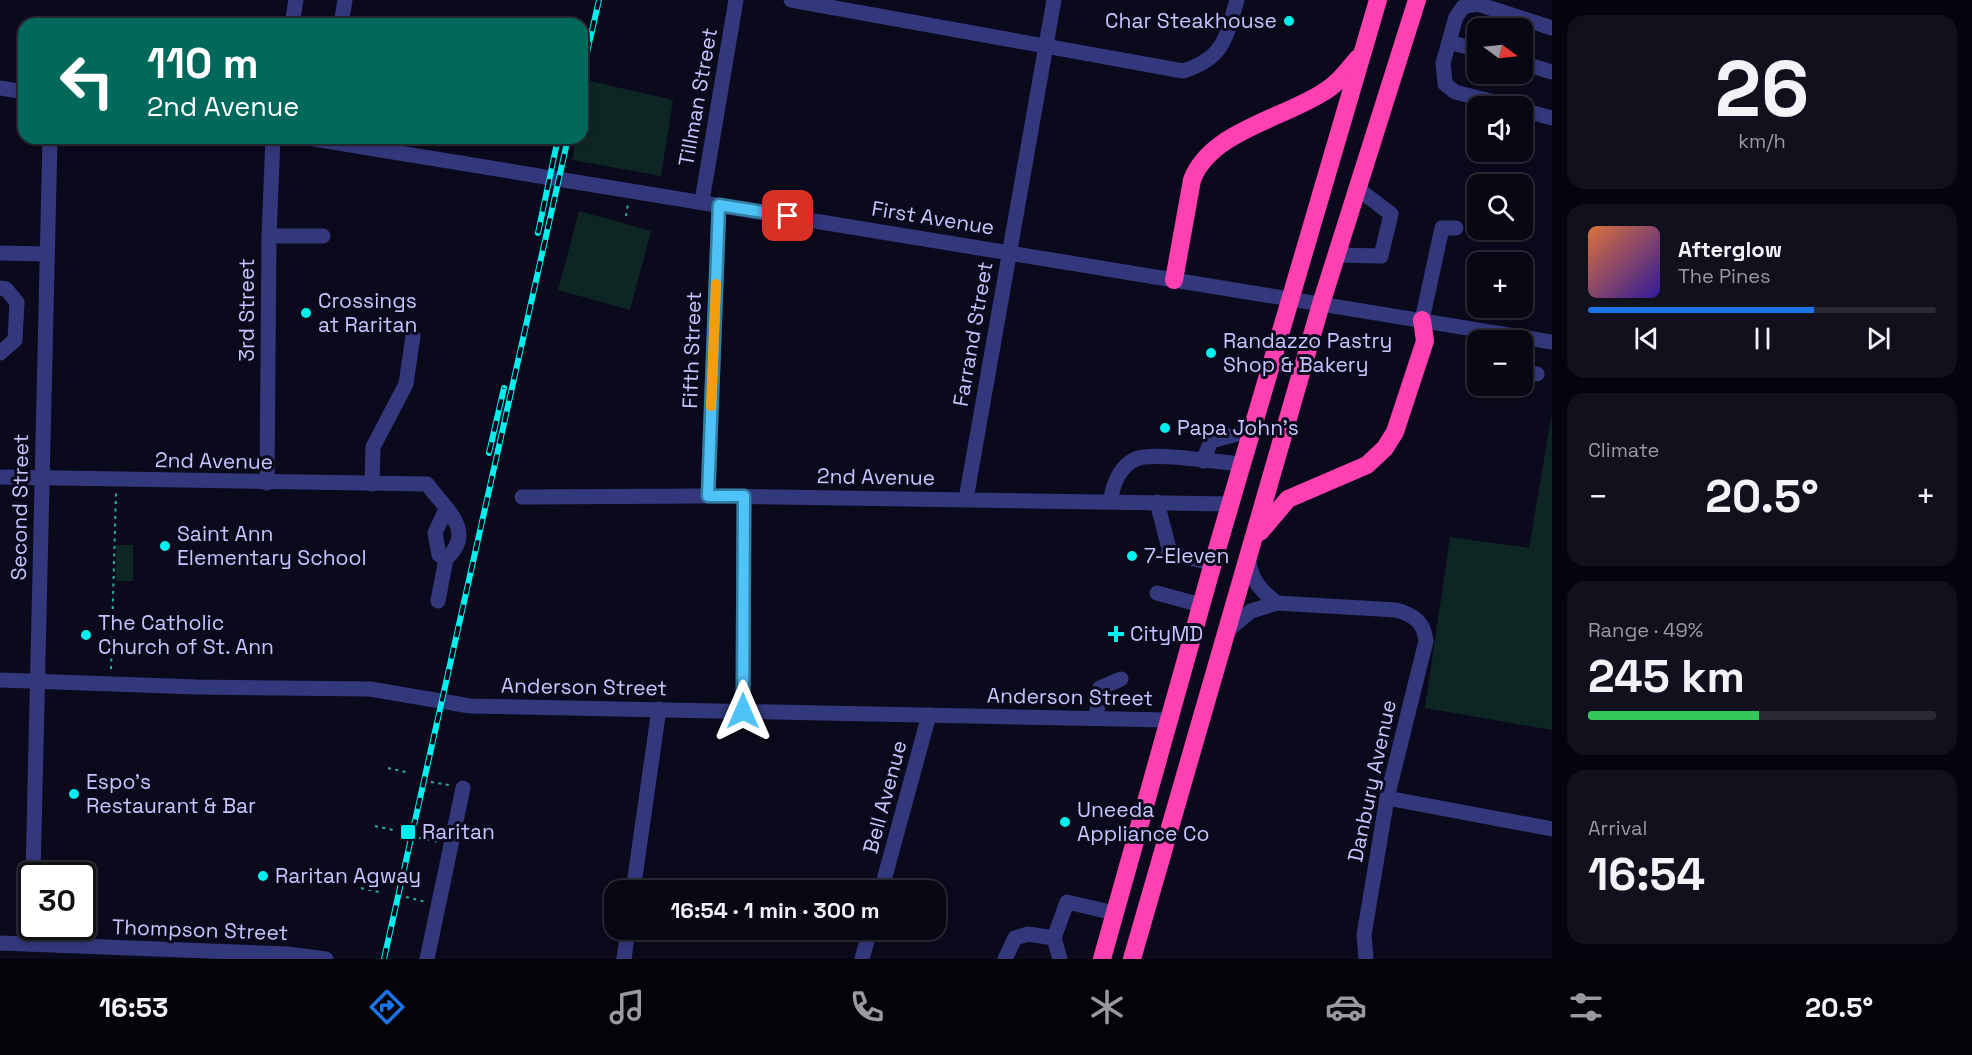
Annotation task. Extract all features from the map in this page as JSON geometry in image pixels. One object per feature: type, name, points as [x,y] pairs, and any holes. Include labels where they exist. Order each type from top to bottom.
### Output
[{"type":"highway","points":[[1102,959],[1213,562],[1378,0]]},
{"type":"highway","points":[[1132,959],[1249,561],[1321,304],[1419,3]]},
{"type":"highway","points":[[1174,280],[1191,180],[1197,165],[1208,153],[1228,140],[1323,93],[1342,78],[1363,52]]},
{"type":"highway","points":[[1254,540],[1288,499],[1366,465],[1385,448],[1395,432],[1425,341],[1422,320]]},
{"type":"street","points":[[293,18],[296,0]]},
{"type":"street","points":[[342,18],[345,0]]},
{"type":"street","name":"Tillman Street","points":[[702,201],[736,0]]},
{"type":"street","points":[[791,0],[1183,71],[1204,65],[1224,45],[1237,0]]},
{"type":"street","name":"Farrand Street","points":[[966,499],[1054,0]]},
{"type":"street","points":[[1471,96],[1455,92],[1445,84],[1443,63],[1456,17],[1463,8],[1478,4],[1552,28]]},
{"type":"street","points":[[1449,42],[1467,47]]},
{"type":"street","points":[[1533,66],[1552,72]]},
{"type":"street","points":[[0,88],[18,91]]},
{"type":"street","points":[[1533,113],[1552,118]]},
{"type":"street","name":"Second Street","points":[[33,862],[50,144]]},
{"type":"street","name":"3rd Street","points":[[267,483],[269,236],[273,144]]},
{"type":"street","name":"First Avenue","points":[[368,144],[719,205],[1422,320],[1469,330]]},
{"type":"street","points":[[1337,255],[1381,256],[1391,214],[1358,189]]},
{"type":"street","name":"Fifth Street","points":[[708,496],[719,205]]},
{"type":"street","points":[[1422,320],[1442,228],[1455,228]]},
{"type":"street","points":[[269,236],[323,236]]},
{"type":"street","points":[[0,253],[46,254]]},
{"type":"street","points":[[0,288],[6,289],[17,302],[15,340],[0,353]]},
{"type":"street","points":[[377,484],[374,447],[406,384],[413,336]]},
{"type":"street","name":"First Avenue","points":[[1533,340],[1552,342]]},
{"type":"street","points":[[1203,461],[1211,441],[1252,430]]},
{"type":"street","points":[[1111,501],[1112,485],[1125,466],[1142,457],[1242,464]]},
{"type":"street","name":"2nd Avenue","points":[[0,477],[427,484],[446,509]]},
{"type":"street","points":[[743,711],[744,496]]},
{"type":"street","name":"2nd Avenue","points":[[522,497],[744,496],[1230,504]]},
{"type":"street","points":[[1157,502],[1168,549],[1213,562]]},
{"type":"street","points":[[438,601],[446,559],[454,552],[460,538],[459,524],[446,509],[435,533],[439,555],[446,559]]},
{"type":"street","points":[[1228,630],[1251,611],[1277,603],[1258,585],[1250,572],[1249,561]]},
{"type":"street","points":[[1156,593],[1201,605]]},
{"type":"street","name":"Danbury Avenue","points":[[1277,603],[1396,610],[1414,617],[1423,627],[1426,641],[1387,798],[1365,952]]},
{"type":"street","points":[[1096,718],[1100,688],[1121,679]]},
{"type":"street","name":"Anderson Street","points":[[0,680],[370,689],[470,706],[1168,720]]},
{"type":"street","points":[[635,880],[659,709]]},
{"type":"street","name":"Bell Avenue","points":[[884,880],[930,715]]},
{"type":"street","points":[[427,959],[463,788]]},
{"type":"street","points":[[1387,798],[1552,829]]},
{"type":"street","points":[[1060,959],[1054,938],[1067,902],[1114,913]]},
{"type":"street","points":[[1005,959],[1015,938],[1028,934],[1054,938]]},
{"type":"street","points":[[30,940],[30,944]]},
{"type":"street","points":[[624,959],[627,940]]},
{"type":"street","points":[[862,959],[867,940]]},
{"type":"street","name":"Thompson Street","points":[[0,943],[200,956],[287,954],[326,959]]},
{"type":"path","points":[[626,216],[628,204]]},
{"type":"path","points":[[110,683],[117,480]]},
{"type":"path","points":[[388,768],[410,773]]},
{"type":"path","points":[[431,782],[463,788]]},
{"type":"path","points":[[375,826],[397,831]]},
{"type":"path","points":[[419,838],[450,845]]},
{"type":"path","points":[[361,888],[383,893]]},
{"type":"path","points":[[406,897],[437,904]]},
{"type":"green space","points":[[590,81],[673,100],[661,176],[572,160],[576,144],[588,144]]},
{"type":"green space","points":[[579,211],[651,231],[630,310],[558,290]]},
{"type":"green space","points":[[1552,412],[1552,730],[1425,708],[1450,537],[1529,548]]},
{"type":"green space","points":[[116,545],[133,545],[133,581],[116,581]]},
{"type":"railway","points":[[588,48],[599,0]]},
{"type":"railway","points":[[538,233],[557,144]]},
{"type":"railway","points":[[384,959],[567,144]]},
{"type":"railway","points":[[489,453],[504,388]]},
{"type":"slow traffic","points":[[711,406],[716,284]]},
{"type":"place","name":"Char Steakhouse","points":[[1289,21]]},
{"type":"place","name":"Crossings at Raritan","points":[[306,313]]},
{"type":"place","name":"Randazzo Pastry Shop & Bakery","points":[[1211,353]]},
{"type":"place","name":"Papa John's","points":[[1165,428]]},
{"type":"place","name":"Saint Ann Elementary School","points":[[165,546]]},
{"type":"place","name":"7-Eleven","points":[[1132,556]]},
{"type":"place","name":"CityMD","points":[[1116,634]]},
{"type":"place","name":"The Catholic Church of St. Ann","points":[[86,635]]},
{"type":"place","name":"Espo's Restaurant & Bar","points":[[74,794]]},
{"type":"place","name":"Uneeda Appliance Co","points":[[1065,822]]},
{"type":"place","name":"Raritan","points":[[408,832]]},
{"type":"place","name":"Raritan Agway","points":[[263,876]]},
{"type":"route","points":[[743,711],[744,496],[708,496],[719,205],[788,216]]}]
